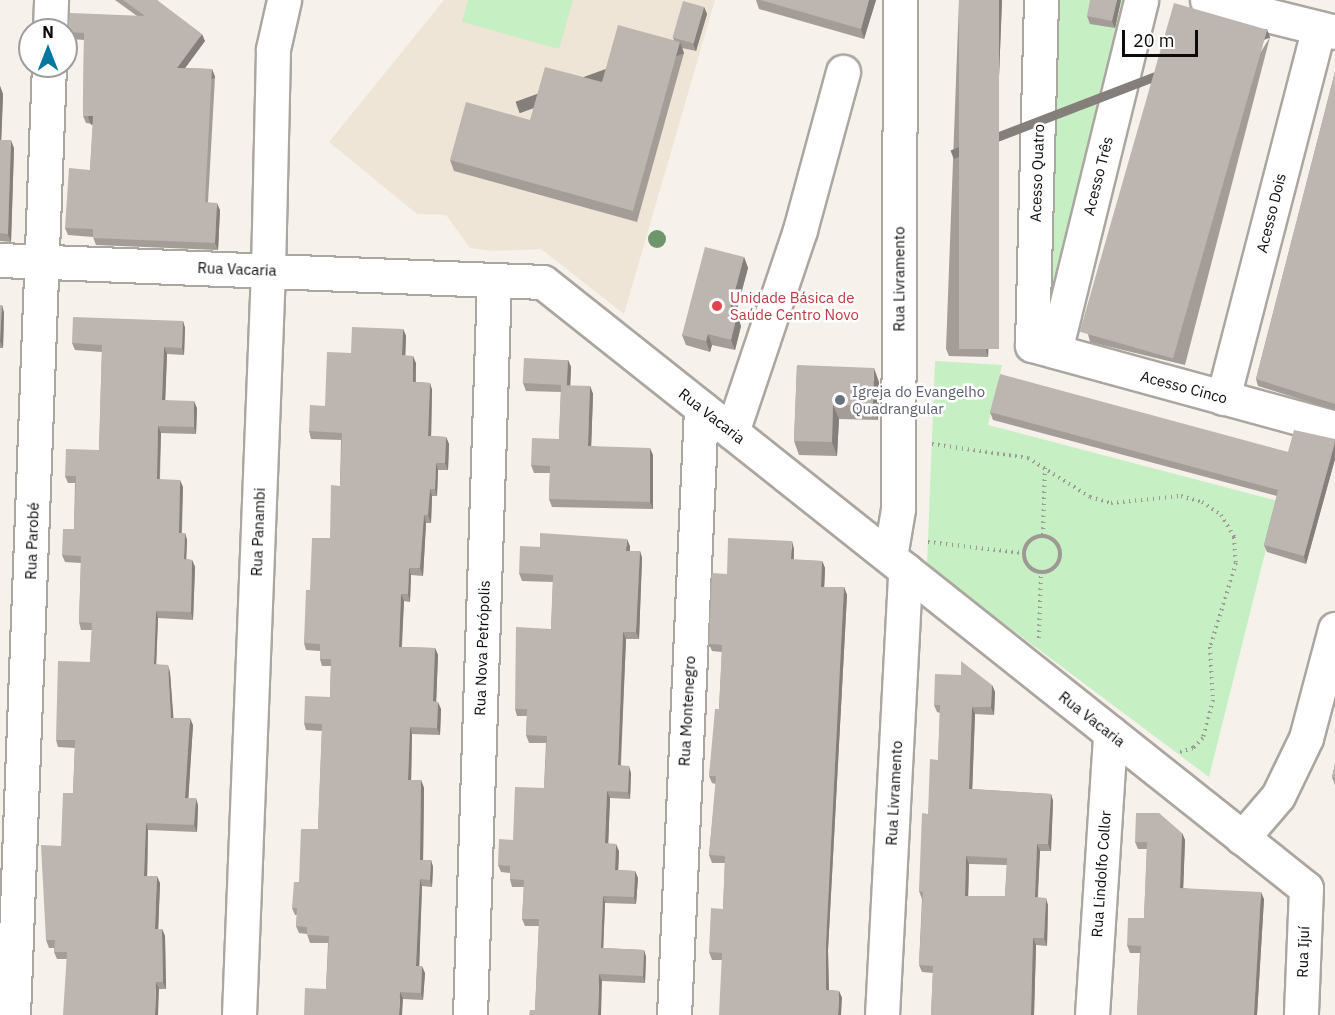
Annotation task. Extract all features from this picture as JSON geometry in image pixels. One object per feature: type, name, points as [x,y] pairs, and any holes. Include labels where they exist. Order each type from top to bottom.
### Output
[{"type":"street","points":[[51,0],[51,18]]},
{"type":"street","name":"Rua Panambi","points":[[239,1015],[268,271],[273,49],[284,0]]},
{"type":"street","name":"Rua Livramento","points":[[882,1015],[898,564],[900,0]]},
{"type":"street","name":"Acesso Quatro","points":[[1041,0],[1044,348]]},
{"type":"street","name":"Acesso Três","points":[[1044,348],[1141,0]]},
{"type":"street","points":[[1207,0],[1327,30]]},
{"type":"street","name":"Acesso Dois","points":[[1223,398],[1327,30]]},
{"type":"street","points":[[732,432],[800,230],[843,72]]},
{"type":"street","name":"Rua Parobé","points":[[13,1015],[49,78]]},
{"type":"street","name":"Rua Vacaria","points":[[0,260],[543,282],[1306,888]]},
{"type":"street","name":"Rua Nova Petrópolis","points":[[470,1015],[494,280]]},
{"type":"street","name":"Acesso Cinco","points":[[1044,348],[1335,428]]},
{"type":"street","name":"Rua Montenegro","points":[[674,1015],[701,408]]},
{"type":"street","points":[[1242,838],[1278,796],[1306,738],[1335,629]]},
{"type":"street","name":"Rua Lindolfo Collor","points":[[1092,1015],[1110,733]]},
{"type":"street","name":"Rua Ijuí","points":[[1301,1015],[1306,888]]},
{"type":"path","points":[[932,444],[1028,458],[1046,466],[1090,497],[1111,503],[1181,496],[1202,502],[1221,515],[1234,537],[1236,562],[1230,588],[1210,647],[1212,700],[1203,738],[1194,748],[1176,753]]},
{"type":"path","points":[[1043,535],[1046,466]]},
{"type":"path","points":[[1043,535],[1054,540],[1060,555],[1052,569],[1041,573],[1029,568],[1023,553],[1031,539],[1043,535]]},
{"type":"path","points":[[928,542],[1023,553]]},
{"type":"path","points":[[1038,650],[1041,573]]},
{"type":"shaded area","points":[[444,0],[715,0],[624,314],[541,249],[493,251],[470,248],[446,215],[417,214],[329,142]]},
{"type":"green space","points":[[468,0],[573,0],[559,49],[462,22]]},
{"type":"green space","points":[[1056,0],[1130,0],[1052,318],[1043,315]]},
{"type":"green space","points":[[935,361],[1002,365],[988,425],[1278,501],[1209,777],[927,566]]},
{"type":"building","points":[[123,0],[157,0],[202,34],[177,68],[212,69],[205,202],[217,203],[215,243],[93,238],[93,229],[65,228],[69,168],[90,170],[93,116],[83,116],[84,33],[78,33],[78,18],[70,18],[70,13],[145,16]]},
{"type":"building","points":[[760,0],[869,0],[861,29]]},
{"type":"building","points":[[959,0],[999,0],[999,349],[959,349]]},
{"type":"building","points":[[1090,0],[1117,0],[1112,21],[1087,16]]},
{"type":"building","points":[[683,1],[704,7],[694,44],[673,38]]},
{"type":"building","points":[[1174,3],[1267,30],[1173,358],[1080,332]]},
{"type":"building","points":[[618,25],[680,42],[633,211],[450,160],[466,102],[530,120],[545,67],[602,82]]},
{"type":"building","points":[[1335,72],[1335,404],[1256,379]]},
{"type":"building","points":[[0,140],[11,140],[8,234],[0,233]]},
{"type":"building","name":"Unidade Básica de Saúde Centro Novo","points":[[705,247],[744,257],[729,313],[737,315],[731,340],[708,334],[706,341],[682,335]]},
{"type":"building","points":[[0,305],[2,305],[0,341]]},
{"type":"building","points":[[73,317],[183,321],[182,348],[164,347],[162,400],[194,401],[194,427],[158,426],[157,479],[180,480],[179,533],[185,533],[184,559],[192,560],[191,612],[156,611],[154,664],[168,665],[171,718],[190,718],[185,798],[196,798],[194,825],[146,823],[144,876],[157,876],[155,929],[162,929],[163,982],[156,982],[155,1015],[63,1015],[67,952],[54,952],[55,940],[46,940],[41,845],[61,846],[63,793],[73,793],[75,740],[56,740],[58,661],[90,662],[92,623],[79,622],[81,556],[62,555],[63,529],[74,529],[76,476],[65,476],[66,449],[99,450],[102,345],[72,343]]},
{"type":"building","points":[[352,327],[403,329],[402,355],[413,356],[413,382],[430,383],[428,436],[446,437],[445,463],[436,463],[435,489],[430,489],[428,515],[424,515],[420,568],[409,568],[408,594],[401,594],[399,647],[435,648],[433,701],[438,702],[437,728],[410,727],[408,780],[421,780],[420,860],[431,860],[430,880],[420,879],[416,966],[422,966],[421,993],[400,992],[399,1015],[304,1015],[305,988],[326,989],[329,936],[307,935],[307,927],[296,926],[297,908],[292,908],[294,882],[299,882],[301,829],[318,829],[322,724],[304,723],[305,696],[330,697],[331,659],[320,659],[320,644],[304,643],[306,590],[310,590],[312,538],[330,538],[331,485],[340,486],[342,433],[309,431],[310,405],[325,406],[327,352],[351,353]]},
{"type":"building","points":[[524,358],[568,360],[567,385],[523,383]]},
{"type":"building","name":"Igreja do Evangelho Quadrangular","points":[[797,365],[874,368],[873,406],[833,405],[832,442],[794,441]]},
{"type":"building","points":[[1000,374],[1288,452],[1294,430],[1335,439],[1304,556],[1264,545],[1278,490],[990,412]]},
{"type":"building","points":[[561,385],[590,386],[588,446],[650,448],[650,502],[549,499],[550,466],[531,465],[532,438],[559,439]]},
{"type":"building","points":[[540,533],[627,539],[626,551],[640,551],[636,632],[623,632],[618,765],[629,766],[628,792],[607,791],[605,843],[616,844],[615,870],[635,871],[634,897],[603,896],[601,948],[644,950],[643,976],[599,974],[598,1015],[529,1015],[530,1010],[535,1010],[539,919],[522,919],[524,880],[510,879],[510,866],[498,865],[499,839],[513,840],[515,787],[544,788],[547,736],[526,735],[527,709],[515,709],[516,627],[551,629],[553,575],[519,573],[520,546],[540,547]]},
{"type":"building","points":[[728,538],[792,541],[791,559],[822,561],[821,587],[844,587],[826,943],[826,990],[839,991],[838,1015],[719,1015],[722,953],[709,952],[711,908],[723,909],[725,856],[709,855],[716,776],[709,776],[715,709],[719,709],[722,645],[709,644],[712,573],[727,574]]},
{"type":"building","points":[[961,661],[992,685],[991,707],[972,707],[969,789],[1051,794],[1048,844],[1037,844],[1035,897],[1046,898],[1044,938],[1033,938],[1031,1015],[931,1015],[933,966],[919,965],[923,892],[919,891],[922,813],[928,814],[930,759],[938,760],[940,705],[934,705],[935,674],[961,675]],"holes":[[[966,856],[1007,858],[1005,896],[965,896]]]},
{"type":"building","points":[[1136,813],[1159,813],[1182,833],[1180,888],[1261,892],[1254,1015],[1137,1015],[1141,946],[1127,945],[1128,918],[1144,918],[1147,842],[1135,842]]},
{"type":"place","name":"Unidade Básica de Saúde Centro Novo","points":[[717,306]]},
{"type":"place","name":"Igreja do Evangelho Quadrangular","points":[[840,400]]}]
